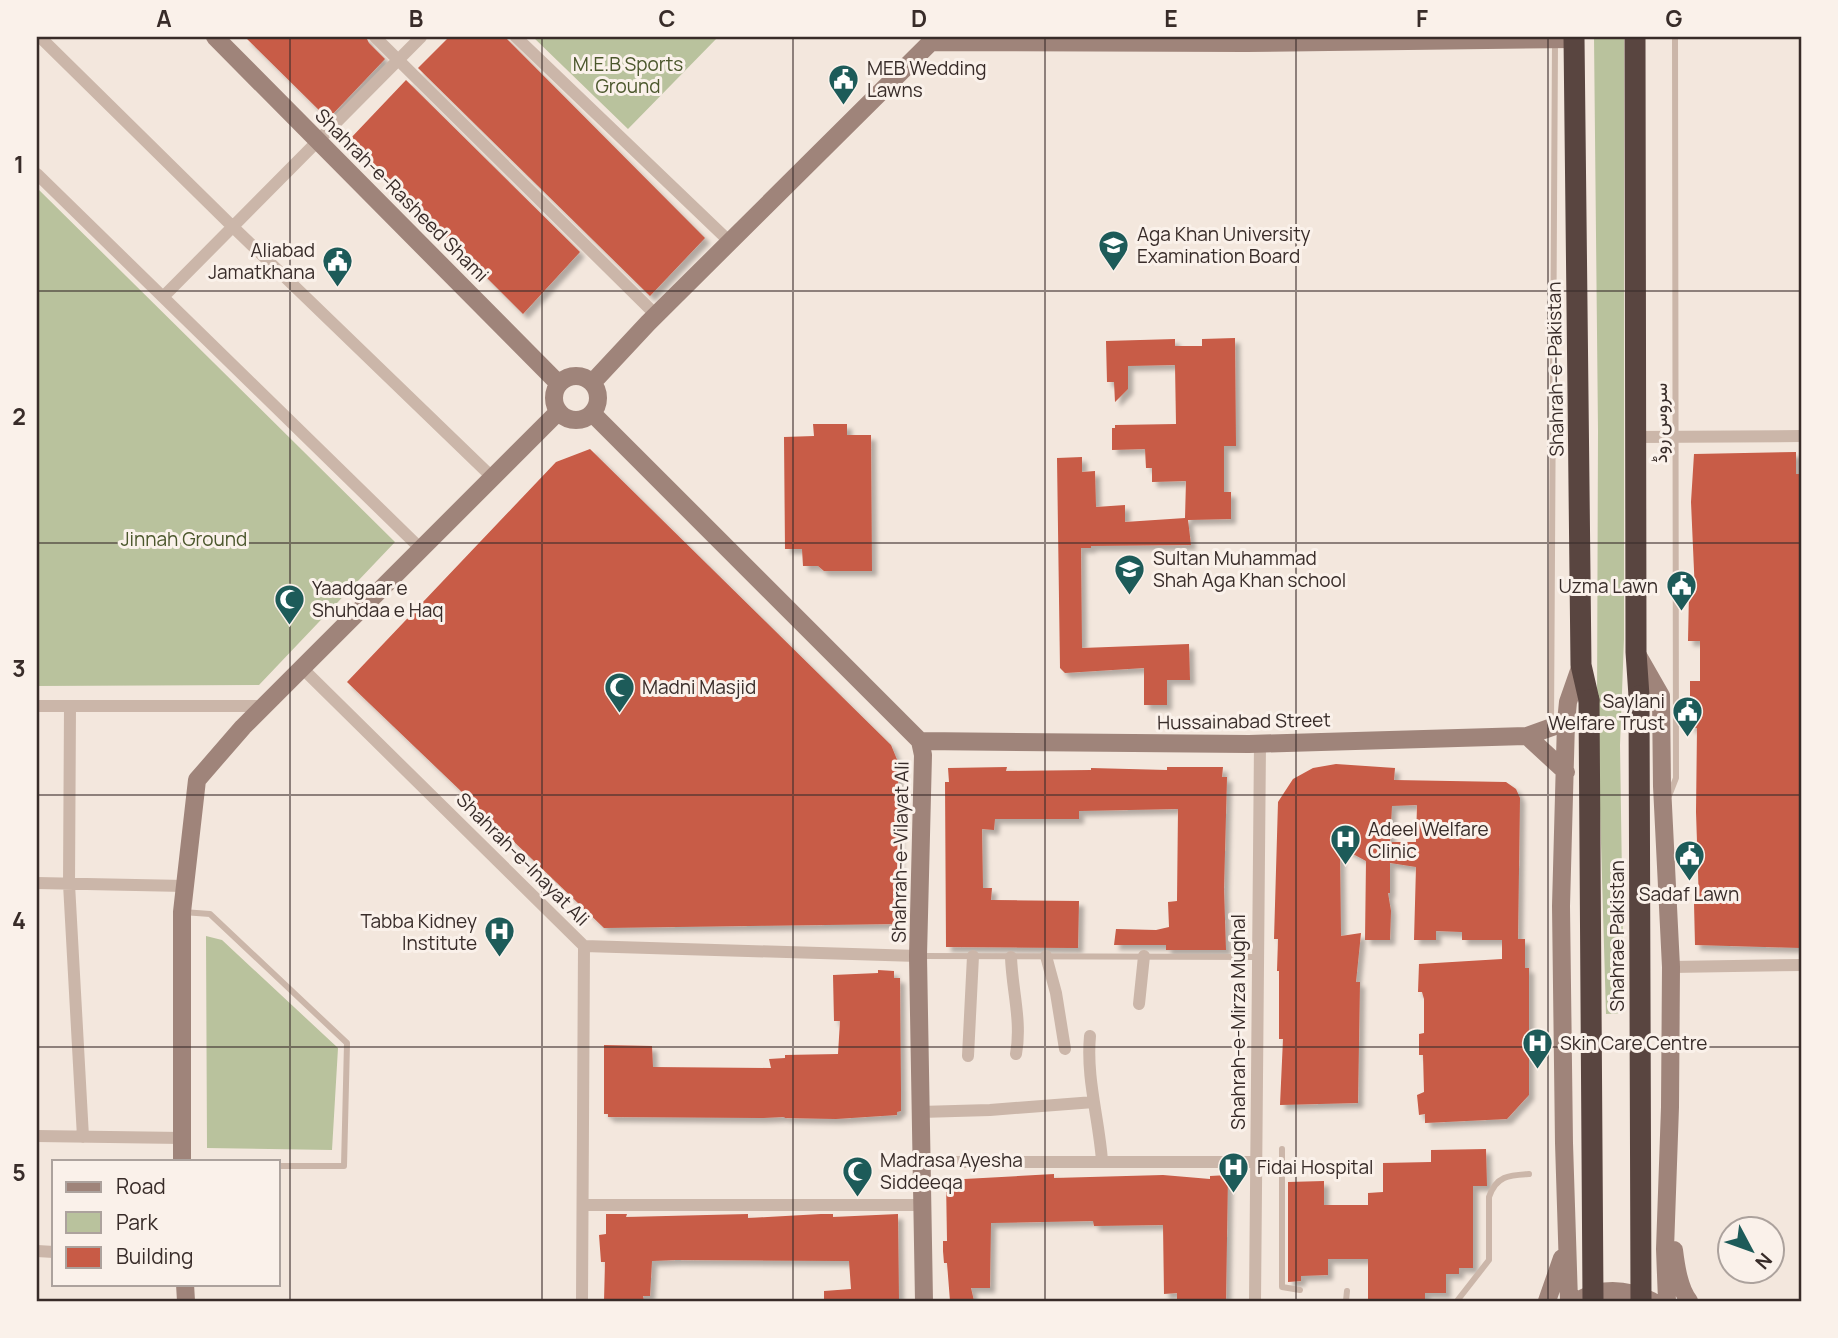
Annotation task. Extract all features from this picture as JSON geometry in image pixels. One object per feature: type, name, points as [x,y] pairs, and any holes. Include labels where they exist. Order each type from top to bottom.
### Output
[{"type":"highway","points":[[1635,37],[1636,652]]},
{"type":"highway","name":"Shahrah-e-Pakistan","points":[[1564,38],[1581,665],[1590,700]]},
{"type":"highway","name":"Shahrae Pakistan","points":[[1636,652],[1639,696],[1641,1301]]},
{"type":"highway","name":"Shahrae Pakistan","points":[[1590,700],[1593,1301]]},
{"type":"street","points":[[40,37],[493,478]]},
{"type":"street","name":"Shahrah-e-Rasheed Shami","points":[[215,37],[559,384]]},
{"type":"street","points":[[375,37],[656,315]]},
{"type":"street","points":[[164,296],[421,37]]},
{"type":"street","points":[[516,37],[730,242]]},
{"type":"street","points":[[592,383],[656,315],[931,42],[944,39],[1564,38]]},
{"type":"street","points":[[37,174],[421,549]]},
{"type":"street","points":[[572,377],[580,377],[592,383],[597,395],[596,408],[592,414],[586,418],[571,420],[558,412],[554,398],[559,384],[572,377]]},
{"type":"street","points":[[182,1160],[182,912],[197,780],[264,706],[558,412]]},
{"type":"street","name":"Shahrah-e-Vilayat Ali","points":[[592,414],[920,741],[923,776],[918,956],[924,1301]]},
{"type":"street","points":[[1636,437],[1801,436]]},
{"type":"street","points":[[1636,652],[1661,696],[1671,967],[1665,1249],[1667,1301]]},
{"type":"street","points":[[1569,1301],[1561,906],[1566,772],[1558,724],[1581,665]]},
{"type":"street","name":"Shahrah-e-Inayat Ali","points":[[302,668],[584,946],[582,1301]]},
{"type":"street","points":[[37,706],[264,706]]},
{"type":"street","points":[[70,706],[69,884],[83,1137]]},
{"type":"street","name":"Hussainabad Street","points":[[920,741],[1260,743],[1527,736],[1558,724]]},
{"type":"street","points":[[1527,736],[1566,772]]},
{"type":"street","name":"Shahrah-e-Mirza Mughal","points":[[1255,1301],[1260,743]]},
{"type":"street","points":[[37,883],[185,886]]},
{"type":"street","points":[[584,946],[918,956]]},
{"type":"street","points":[[968,1056],[973,956]]},
{"type":"street","points":[[1046,956],[1056,993],[1065,1049]]},
{"type":"street","points":[[1139,1004],[1144,956]]},
{"type":"street","points":[[1011,957],[1019,1021],[1016,1054]]},
{"type":"street","points":[[1671,967],[1801,965]]},
{"type":"street","points":[[1090,1036],[1090,1083],[1099,1127],[1102,1161]]},
{"type":"street","points":[[920,1112],[1094,1102]]},
{"type":"street","points":[[1670,1107],[1674,1252],[1685,1296],[1689,1301]]},
{"type":"street","points":[[37,1136],[182,1138]]},
{"type":"street","points":[[921,1162],[1256,1162]]},
{"type":"street","points":[[583,1205],[922,1205]]},
{"type":"street","points":[[1547,1301],[1567,1239]]},
{"type":"street","points":[[1578,1301],[1603,1292],[1621,1291],[1638,1294],[1652,1301]]},
{"type":"lane","name":"سروس روڈ","points":[[1664,807],[1676,778],[1675,37]]},
{"type":"lane","points":[[1558,724],[1564,38]]},
{"type":"lane","points":[[182,912],[210,914],[347,1043],[344,1166],[280,1166]]},
{"type":"lane","points":[[918,956],[1258,957]]},
{"type":"lane","points":[[1282,1149],[1282,1287],[1300,1290]]},
{"type":"lane","points":[[1457,1301],[1489,1260],[1489,1197],[1492,1187],[1499,1178],[1529,1174]]},
{"type":"lane","points":[[1346,1301],[1347,1291]]},
{"type":"green space","name":"M.E.B Sports Ground","points":[[533,37],[718,37],[628,129]]},
{"type":"green space","points":[[1594,37],[1624,37],[1624,639],[1620,745],[1624,1013],[1606,1014],[1597,706],[1598,431]]},
{"type":"green space","name":"Jinnah Ground","points":[[37,188],[395,542],[259,685],[37,686]]},
{"type":"green space","points":[[206,936],[222,940],[338,1048],[332,1150],[207,1148]]},
{"type":"building","points":[[245,37],[366,37],[385,59],[328,119]]},
{"type":"building","points":[[449,37],[505,37],[705,238],[650,296],[418,68]]},
{"type":"building","points":[[406,80],[580,252],[523,314],[349,140]]},
{"type":"building","points":[[1235,338],[1236,446],[1224,446],[1224,492],[1231,492],[1231,519],[1188,520],[1191,545],[1081,548],[1082,648],[1189,644],[1190,680],[1167,680],[1167,705],[1144,705],[1144,668],[1065,673],[1060,668],[1057,458],[1082,457],[1082,472],[1095,471],[1096,507],[1125,505],[1125,522],[1185,518],[1186,481],[1152,482],[1152,468],[1146,468],[1145,449],[1112,450],[1112,428],[1115,428],[1115,425],[1176,424],[1175,365],[1128,366],[1128,389],[1115,402],[1114,382],[1107,382],[1106,341],[1175,339],[1175,346],[1202,346],[1202,339]]},
{"type":"building","points":[[813,424],[847,424],[847,435],[871,435],[872,571],[824,571],[818,566],[803,566],[802,549],[785,549],[784,437],[814,436]]},
{"type":"building","name":"Madni Masjid","points":[[590,449],[891,745],[898,762],[899,924],[604,928],[347,682],[556,462]]},
{"type":"building","points":[[1796,452],[1796,474],[1801,474],[1801,948],[1695,945],[1694,903],[1699,903],[1697,728],[1690,728],[1690,681],[1700,681],[1700,641],[1688,641],[1689,593],[1695,593],[1691,502],[1694,454]]},
{"type":"building","points":[[1336,764],[1395,768],[1394,780],[1506,782],[1516,789],[1520,798],[1518,939],[1525,939],[1525,968],[1529,968],[1529,1095],[1507,1119],[1425,1123],[1425,1114],[1419,1115],[1417,1095],[1424,1092],[1423,1055],[1419,1055],[1419,1034],[1424,1033],[1424,999],[1422,992],[1418,992],[1419,964],[1502,959],[1502,940],[1462,940],[1462,932],[1436,931],[1436,940],[1414,940],[1416,867],[1390,863],[1390,940],[1365,940],[1366,861],[1340,847],[1341,936],[1361,933],[1356,982],[1360,982],[1358,1103],[1280,1105],[1283,1039],[1279,1039],[1278,939],[1274,939],[1278,802],[1293,779],[1313,768]],"holes":[[[1417,805],[1416,842],[1390,842],[1392,806]]]},
{"type":"building","points":[[1007,767],[1006,771],[1223,767],[1222,777],[1227,777],[1224,889],[1226,950],[1166,950],[1166,945],[1114,945],[1116,929],[1156,930],[1169,927],[1168,902],[1177,901],[1178,809],[1079,811],[1079,819],[995,819],[994,830],[982,829],[983,888],[992,888],[991,900],[1079,901],[1078,948],[946,947],[945,782],[949,782],[948,768]]},
{"type":"building","points":[[878,970],[894,971],[894,978],[900,978],[901,1111],[897,1112],[897,1115],[836,1119],[608,1117],[608,1114],[604,1114],[604,1045],[652,1046],[653,1067],[771,1068],[769,1059],[785,1058],[785,1055],[838,1054],[840,1021],[834,1021],[833,975],[878,973]]},
{"type":"building","points":[[1486,1149],[1487,1186],[1473,1186],[1473,1268],[1459,1268],[1459,1274],[1446,1274],[1446,1293],[1425,1293],[1425,1301],[1368,1301],[1368,1259],[1328,1259],[1328,1275],[1301,1276],[1301,1281],[1288,1282],[1288,1182],[1324,1181],[1324,1205],[1368,1205],[1368,1193],[1383,1192],[1383,1163],[1431,1162],[1431,1150]]},
{"type":"building","points":[[1054,1174],[1054,1178],[1163,1175],[1210,1179],[1210,1176],[1228,1175],[1226,1301],[1177,1301],[1177,1293],[1164,1294],[1163,1225],[1094,1226],[1093,1221],[991,1223],[990,1288],[971,1288],[974,1301],[950,1301],[947,1263],[944,1263],[943,1251],[943,1241],[947,1241],[946,1180]]},
{"type":"building","points":[[606,1214],[627,1214],[626,1217],[748,1214],[748,1218],[898,1214],[899,1301],[824,1301],[824,1291],[851,1289],[849,1261],[676,1260],[652,1261],[650,1296],[643,1296],[644,1301],[604,1301],[605,1262],[601,1262],[599,1235],[606,1234]]},
{"type":"place","name":"MEB Wedding Lawns","points":[[844,106]]},
{"type":"place","name":"Aga Khan University Examination Board","points":[[1114,272]]},
{"type":"place","name":"Aliabad Jamatkhana","points":[[338,288]]},
{"type":"place","name":"Sultan Muhammad Shah Aga Khan school","points":[[1130,596]]},
{"type":"place","name":"Uzma Lawn","points":[[1681,613]]},
{"type":"place","name":"Yaadgaar e Shuhdaa e Haq","points":[[289,626]]},
{"type":"place","name":"Madni Masjid","points":[[619,714]]},
{"type":"place","name":"Saylani Welfare Trust","points":[[1688,739]]},
{"type":"place","name":"Adeel Welfare Clinic","points":[[1345,867]]},
{"type":"place","name":"Sadaf Lawn","points":[[1689,882]]},
{"type":"place","name":"Tabba Kidney Institute","points":[[500,959]]},
{"type":"place","name":"Skin Care Centre","points":[[1537,1070]]},
{"type":"place","name":"Fidai Hospital","points":[[1234,1194]]},
{"type":"place","name":"Madrasa Ayesha Siddeeqa","points":[[857,1198]]}]
